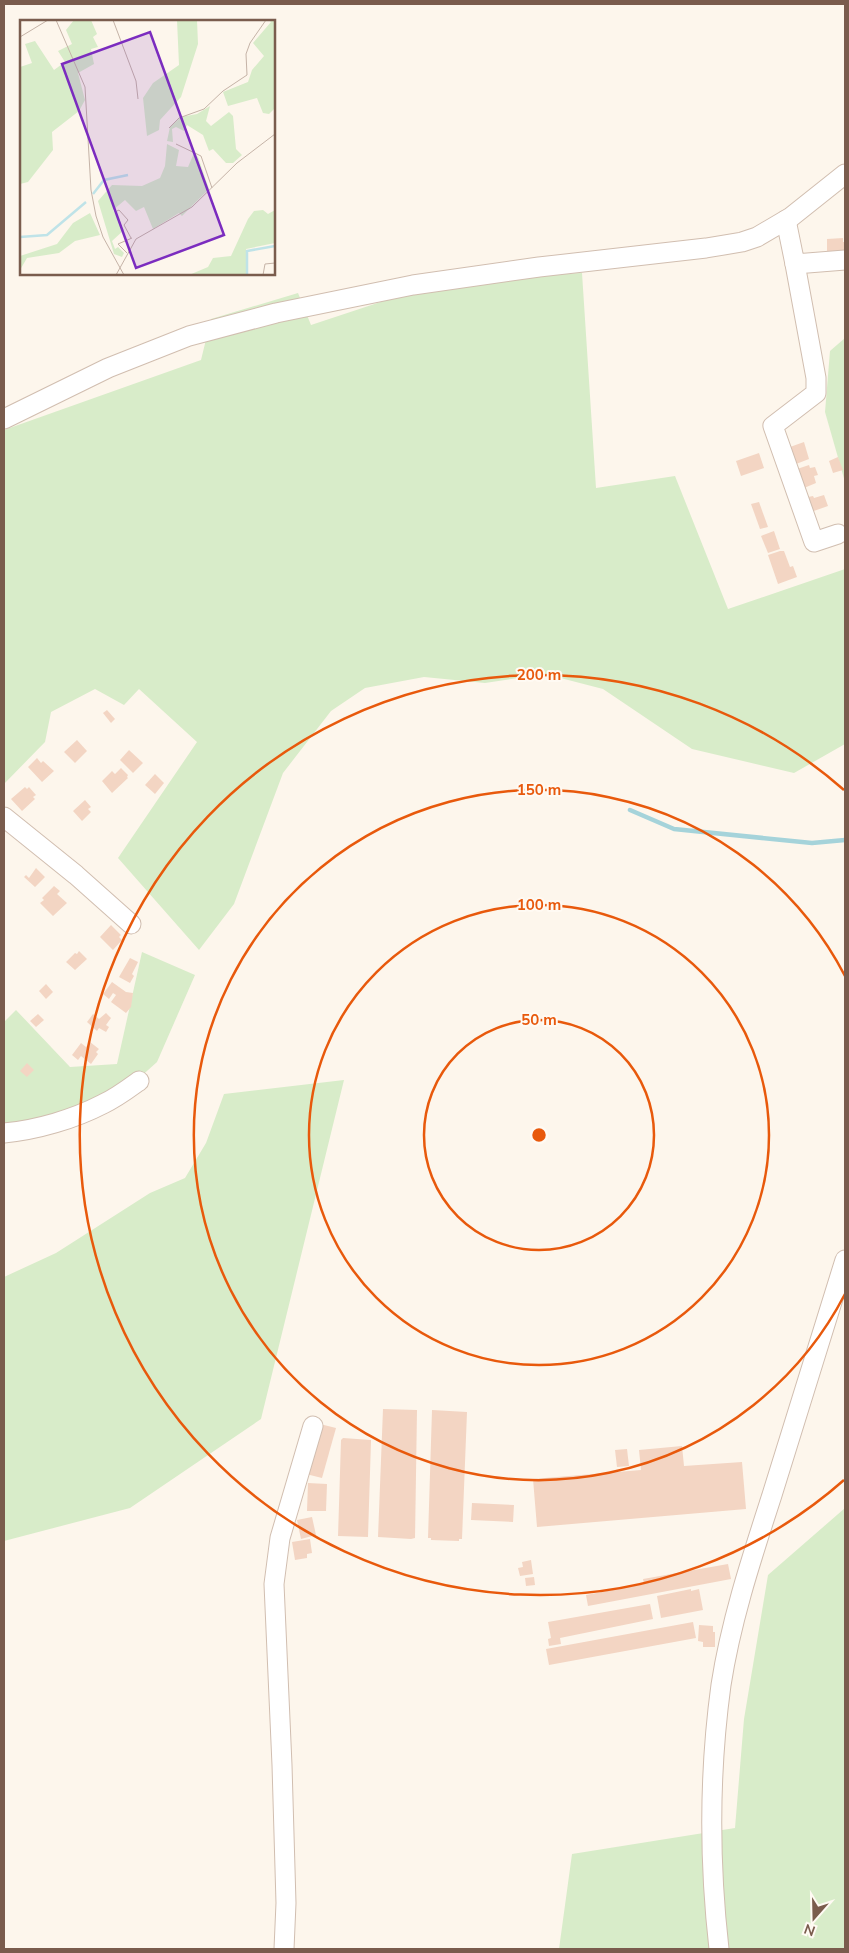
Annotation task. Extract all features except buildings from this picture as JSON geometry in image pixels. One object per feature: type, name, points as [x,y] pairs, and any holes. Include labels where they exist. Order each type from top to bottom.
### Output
[{"type":"street","points":[[4,419],[108,368],[188,336],[276,313],[412,285],[742,242],[757,237],[786,220],[845,174]]},
{"type":"street","points":[[786,220],[816,378],[816,393],[773,426],[814,542],[838,534]]},
{"type":"street","points":[[795,264],[845,260]]},
{"type":"street","points":[[4,816],[76,875],[131,924]]},
{"type":"street","points":[[4,1133],[19,1132],[66,1118],[103,1104],[139,1081]]},
{"type":"street","points":[[719,1949],[712,1878],[711,1816],[712,1755],[722,1684],[736,1615],[758,1538],[845,1260]]},
{"type":"street","points":[[284,1949],[286,1903],[274,1584],[280,1538],[313,1426]]},
{"type":"green space","points":[[582,273],[596,488],[675,476],[728,609],[845,569],[845,744],[794,773],[692,749],[603,689],[545,674],[485,683],[424,677],[365,688],[331,711],[283,773],[234,904],[199,950],[118,858],[197,742],[139,689],[124,705],[95,689],[51,712],[45,742],[4,784],[4,430],[201,360],[211,319],[298,293],[311,325],[453,278]]},
{"type":"green space","points":[[845,338],[845,482],[825,412],[830,351]]},
{"type":"green space","points":[[142,952],[195,975],[157,1062],[128,1088],[4,1139],[4,1022],[16,1010],[70,1067],[117,1064]]},
{"type":"green space","points":[[344,1080],[261,1419],[130,1508],[4,1541],[4,1277],[56,1253],[150,1193],[185,1178],[206,1143],[224,1094]]},
{"type":"green space","points":[[845,1508],[845,1949],[559,1949],[572,1854],[735,1828],[744,1719],[768,1575]]},
{"type":"waterway","points":[[630,810],[674,829],[812,843],[845,840]]}]
